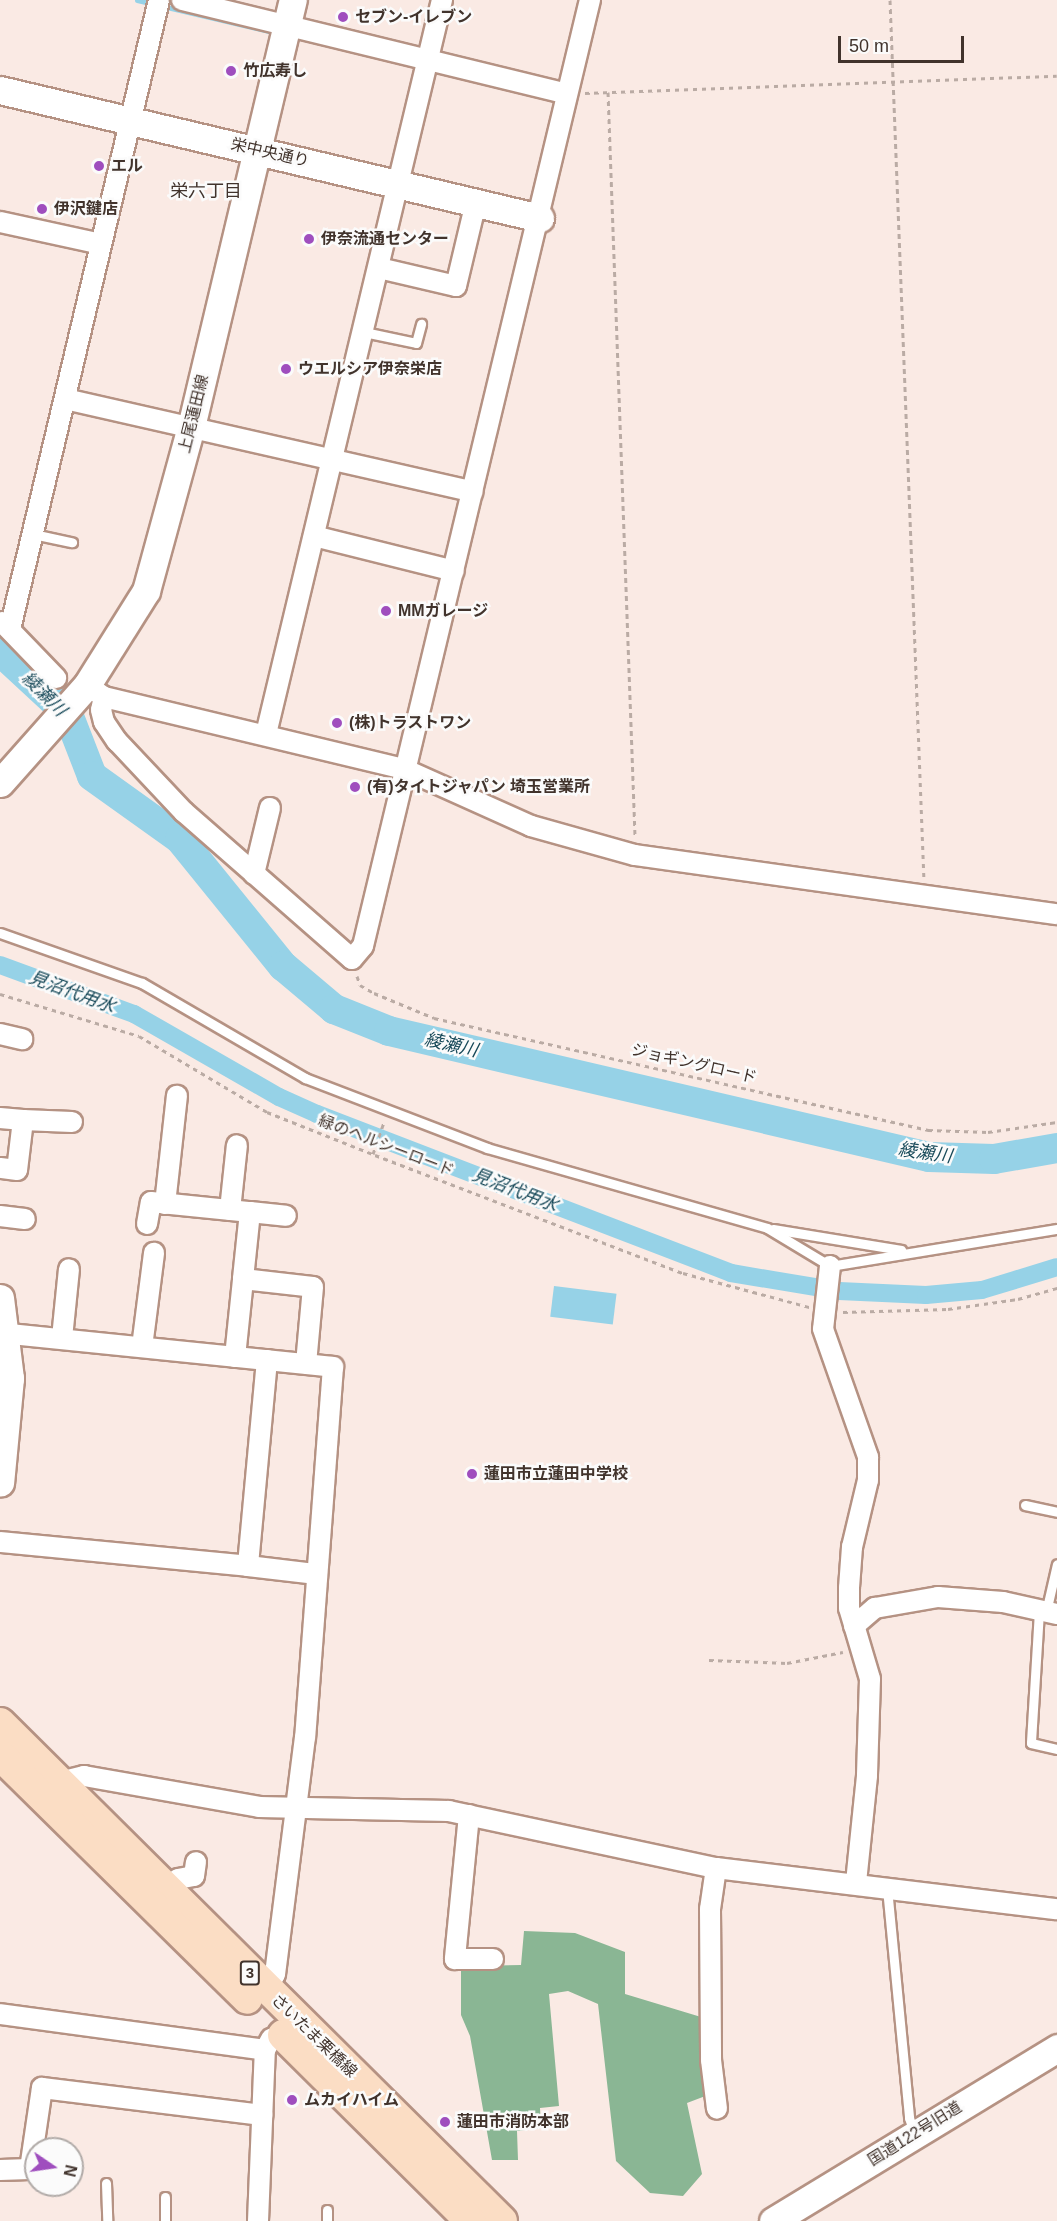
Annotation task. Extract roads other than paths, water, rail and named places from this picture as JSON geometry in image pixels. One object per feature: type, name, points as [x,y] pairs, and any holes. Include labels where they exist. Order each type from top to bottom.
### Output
[{"type":"main road","name":"上尾蓮田線","points":[[0,783],[88,695],[146,591],[191,427],[290,12]]},
{"type":"main road","name":"栄中央通り","points":[[0,90],[540,218]]},
{"type":"main road","points":[[0,1298],[10,1378],[0,1483]]},
{"type":"main road","name":"さいたま栗橋線","points":[[0,1723],[502,2221]]},
{"type":"main road","name":"さいたま栗橋線","points":[[0,1755],[271,2039],[470,2221]]},
{"type":"main road","name":"国道122号旧道","points":[[778,2220],[1057,2048]]},
{"type":"street","points":[[56,678],[5,625],[33,534],[159,0]]},
{"type":"street","points":[[182,0],[290,12],[428,60],[567,94]]},
{"type":"street","points":[[266,734],[334,459],[442,0]]},
{"type":"street","points":[[88,695],[101,710],[104,722],[117,741],[184,812],[352,959],[363,946],[404,769],[540,218],[590,0]]},
{"type":"street","points":[[379,268],[456,286],[476,202]]},
{"type":"street","points":[[0,222],[101,244]]},
{"type":"street","points":[[65,399],[472,492]]},
{"type":"street","points":[[314,536],[454,571]]},
{"type":"street","points":[[88,695],[266,734],[404,769],[531,826],[636,855],[1057,914]]},
{"type":"street","points":[[254,874],[270,808]]},
{"type":"street","points":[[0,1034],[22,1039]]},
{"type":"street","points":[[165,1204],[177,1096]]},
{"type":"street","points":[[0,1108],[50,1111]]},
{"type":"street","points":[[0,1118],[72,1122]]},
{"type":"street","points":[[0,1168],[17,1170],[23,1120]]},
{"type":"street","points":[[230,1210],[237,1145]]},
{"type":"street","points":[[147,1224],[150,1202],[286,1216]]},
{"type":"street","points":[[235,1357],[250,1212]]},
{"type":"street","points":[[0,1216],[25,1219]]},
{"type":"street","points":[[142,1347],[154,1253]]},
{"type":"street","points":[[62,1338],[69,1269]]},
{"type":"street","points":[[829,1272],[823,1329],[826,1344],[868,1457],[866,1494],[852,1547],[849,1608],[870,1678],[867,1776],[856,1883]]},
{"type":"street","points":[[243,1279],[313,1287],[306,1364]]},
{"type":"street","points":[[3,1333],[333,1367],[297,1809],[275,1974],[267,1990]]},
{"type":"street","points":[[248,1566],[267,1360]]},
{"type":"street","points":[[0,1542],[315,1574]]},
{"type":"street","points":[[854,1626],[875,1608],[938,1597],[1003,1602],[1047,1612]]},
{"type":"street","points":[[60,1782],[84,1776],[219,1802],[297,1809],[469,1815],[716,1869],[856,1883],[1057,1909]]},
{"type":"street","points":[[469,1815],[455,1959],[493,1959]]},
{"type":"street","points":[[167,1889],[178,1878],[194,1876],[196,1862]]},
{"type":"street","points":[[716,1869],[710,1909],[711,2060],[717,2109]]},
{"type":"street","points":[[0,2014],[271,2039],[262,2115],[258,2221]]},
{"type":"street","points":[[0,2170],[30,2169],[42,2088],[262,2115]]},
{"type":"lane","points":[[364,332],[416,343],[421,324]]},
{"type":"lane","points":[[33,534],[72,542]]},
{"type":"lane","points":[[0,933],[142,983],[305,1078],[487,1148],[767,1228],[910,1251]]},
{"type":"lane","points":[[767,1228],[829,1272],[910,1251],[974,1246],[1057,1229]]},
{"type":"lane","points":[[1025,1505],[1057,1512]]},
{"type":"lane","points":[[1057,1564],[1047,1612],[1031,1743],[1057,1749]]},
{"type":"lane","points":[[887,1888],[909,2118],[915,2134]]},
{"type":"lane","points":[[106,2183],[106,2221]]},
{"type":"lane","points":[[165,2197],[165,2221]]},
{"type":"lane","points":[[327,2211],[327,2221]]},
{"type":"water","points":[[554,1286],[617,1294],[613,1324],[550,1317]]},
{"type":"waterway","points":[[137,0],[277,33]]},
{"type":"waterway","name":"綾瀬川","points":[[0,651],[68,714],[92,776],[180,839],[283,966],[334,1009],[389,1031],[929,1157],[994,1159],[1057,1148]]},
{"type":"waterway","name":"見沼代用水","points":[[0,965],[134,1014],[279,1097],[317,1114],[731,1273],[839,1291],[926,1295],[982,1290],[1057,1267]]},
{"type":"place","name":"セブン-イレブン","points":[[343,17]]},
{"type":"place","name":"竹広寿し","points":[[231,71]]},
{"type":"place","name":"エル","points":[[99,166]]},
{"type":"place","name":"伊沢鍵店","points":[[42,209]]},
{"type":"place","name":"伊奈流通センター","points":[[309,239]]},
{"type":"place","name":"ウエルシア伊奈栄店","points":[[286,369]]},
{"type":"place","name":"MMガレージ","points":[[386,611]]},
{"type":"place","name":"(株)トラストワン","points":[[337,723]]},
{"type":"place","name":"(有)タイトジャパン 埼玉営業所","points":[[355,787]]},
{"type":"place","name":"蓮田市立蓮田中学校","points":[[472,1474]]},
{"type":"place","name":"ムカイハイム","points":[[292,2100]]},
{"type":"place","name":"蓮田市消防本部","points":[[445,2122]]},
{"type":"district","name":"栄六丁目","points":[[206,191]]}]
